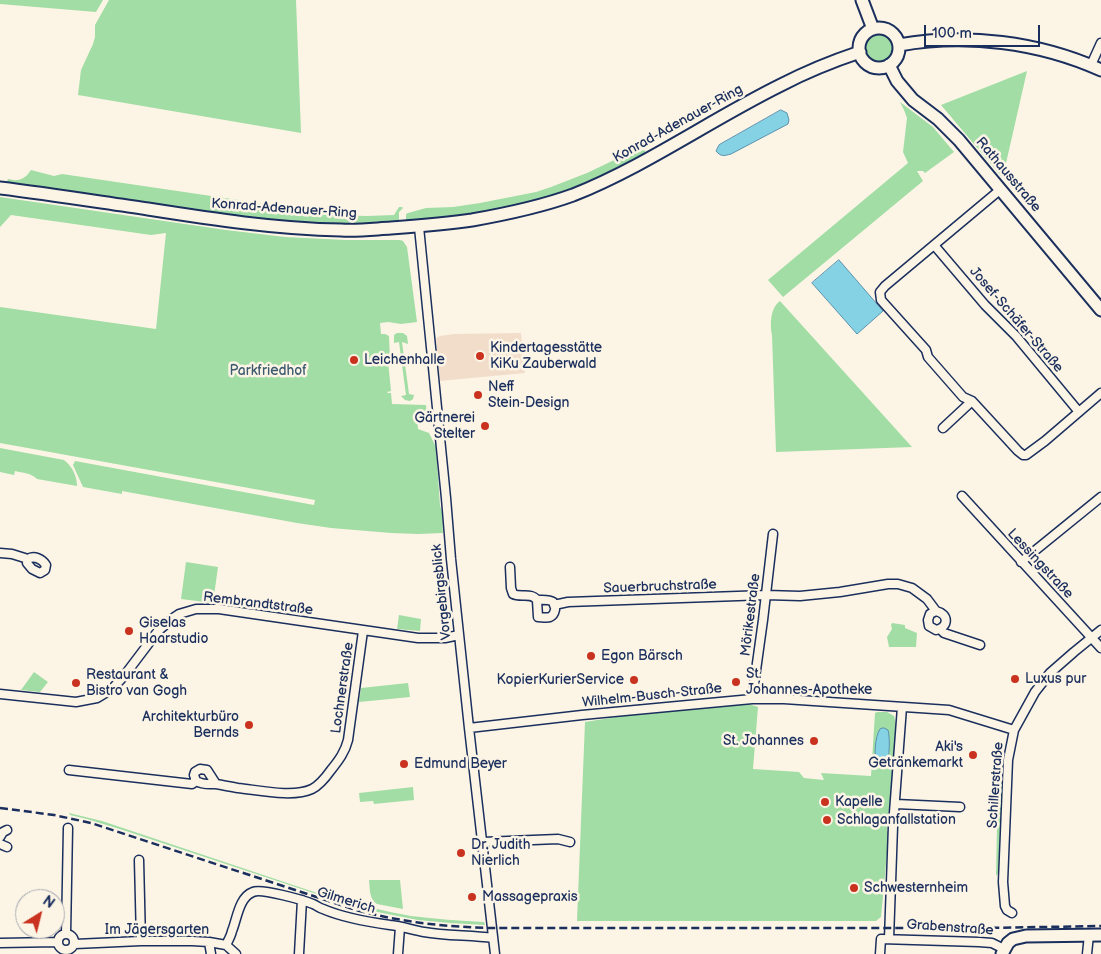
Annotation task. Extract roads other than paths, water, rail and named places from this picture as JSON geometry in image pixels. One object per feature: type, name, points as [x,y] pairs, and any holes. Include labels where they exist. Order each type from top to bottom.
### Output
[{"type":"main road","points":[[862,0],[873,29]]},
{"type":"main road","points":[[881,28],[890,31],[896,37],[899,45],[896,59],[889,65],[880,68],[871,66],[864,60],[860,52],[862,38],[868,31],[873,29],[881,28]]},
{"type":"main road","points":[[899,45],[931,41],[998,42],[1054,53],[1096,68]]},
{"type":"main road","name":"Konrad-Adenauer-Ring","points":[[0,188],[270,226],[340,230],[451,224],[519,211],[571,195],[634,167],[781,85],[830,62],[860,52]]},
{"type":"main road","name":"Rathausstraße","points":[[889,65],[897,81],[906,92],[949,129],[1101,310]]},
{"type":"main road","name":"Grabenstraße","points":[[1003,951],[1013,939],[1026,936],[1101,934]]},
{"type":"street","points":[[1096,68],[1101,43]]},
{"type":"street","points":[[1000,189],[885,286],[880,292],[880,296],[926,350],[928,358],[963,397],[972,401],[1018,452],[1023,455],[1026,455],[1045,441],[1101,393]]},
{"type":"street","name":"Vorgebirgsblick","points":[[419,227],[459,635],[495,954]]},
{"type":"street","name":"Josef-Schäfer-Straße","points":[[934,244],[985,305],[1016,336],[1079,412]]},
{"type":"street","points":[[942,428],[972,401]]},
{"type":"street","name":"Lessingstraße","points":[[962,496],[1101,648]]},
{"type":"street","points":[[1022,562],[1101,497]]},
{"type":"street","name":"Mörikestraße","points":[[752,699],[773,534]]},
{"type":"street","points":[[0,553],[12,554],[28,560]]},
{"type":"street","name":"Sauerbruchstraße","points":[[510,567],[513,594],[533,596],[537,600],[550,600],[554,605],[568,602],[766,595],[800,596],[880,584],[898,584],[908,586],[917,591],[927,599],[936,611]]},
{"type":"street","points":[[537,600],[538,617],[552,616],[555,609],[554,605]]},
{"type":"street","name":"Rembrandtstraße","points":[[0,694],[76,702],[97,698],[112,689],[124,676],[164,625],[178,614],[196,609],[218,609],[418,638],[445,638],[459,635]]},
{"type":"street","points":[[936,611],[944,615],[946,623],[944,627],[936,630],[928,623],[928,616],[936,611]]},
{"type":"street","points":[[940,629],[944,633],[980,644]]},
{"type":"street","name":"Schillerstraße","points":[[1012,913],[1005,906],[1003,882],[1008,760],[1014,730],[1029,701],[1050,673],[1101,630]]},
{"type":"street","name":"Lochnerstraße","points":[[69,770],[192,784],[196,781],[206,784],[264,791],[290,793],[311,789],[325,778],[346,747],[352,719],[363,631]]},
{"type":"street","name":"Wilhelm-Busch-Straße","points":[[469,728],[752,699],[784,699],[949,710],[1014,730]]},
{"type":"street","points":[[880,954],[885,939],[892,863],[902,707]]},
{"type":"street","points":[[196,781],[195,772],[199,769],[204,769],[211,774],[216,784]]},
{"type":"street","points":[[896,804],[960,807]]},
{"type":"street","points":[[66,934],[68,828]]},
{"type":"street","points":[[0,837],[7,830]]},
{"type":"street","points":[[483,842],[558,840],[570,842]]},
{"type":"street","points":[[139,860],[141,940]]},
{"type":"street","name":"Gilmerich","points":[[226,945],[232,934],[242,904],[253,892],[259,890],[302,900],[322,909],[381,925],[424,932],[493,938]]},
{"type":"street","points":[[299,954],[302,900]]},
{"type":"street","points":[[398,954],[400,927]]},
{"type":"street","points":[[66,934],[72,937],[74,944],[67,952],[60,948],[57,942],[60,936],[66,934]]},
{"type":"street","points":[[1087,954],[1088,935]]},
{"type":"street","name":"Grabenstraße","points":[[885,939],[992,943],[1003,951]]},
{"type":"street","name":"Im Jägersgarten","points":[[74,944],[141,940],[209,942],[226,945],[236,954]]},
{"type":"street","points":[[0,942],[57,942]]},
{"type":"street","points":[[209,942],[211,954]]},
{"type":"water","points":[[781,110],[787,113],[788,124],[731,154],[723,155],[716,151],[719,145]]},
{"type":"water","points":[[839,260],[883,311],[857,334],[812,283]]},
{"type":"water","points":[[884,728],[888,730],[889,747],[886,764],[882,766],[876,762],[875,747],[878,732]]},
{"type":"railway","points":[[0,808],[54,815],[91,823],[356,910],[406,921],[440,925],[492,928],[981,928],[1101,926]]},
{"type":"place","name":"Kindertagesstätte KiKu Zauberwald","points":[[480,356]]},
{"type":"place","name":"Leichenhalle","points":[[354,360]]},
{"type":"place","name":"Neff Stein-Design","points":[[478,395]]},
{"type":"place","name":"Gärtnerei Stelter","points":[[485,426]]},
{"type":"place","name":"Giselas Haarstudio","points":[[129,631]]},
{"type":"place","name":"Egon Bärsch","points":[[591,656]]},
{"type":"place","name":"Luxus pur","points":[[1015,679]]},
{"type":"place","name":"KopierKurierService","points":[[634,680]]},
{"type":"place","name":"St. Johannes-Apotheke","points":[[736,682]]},
{"type":"place","name":"Restaurant & Bistro van Gogh","points":[[76,683]]},
{"type":"place","name":"Architekturbüro Bernds","points":[[249,725]]},
{"type":"place","name":"St. Johannes","points":[[814,741]]},
{"type":"place","name":"Aki's Getränkemarkt","points":[[973,755]]},
{"type":"place","name":"Edmund Beyer","points":[[404,764]]},
{"type":"place","name":"Kapelle","points":[[825,802]]},
{"type":"place","name":"Schlaganfallstation","points":[[827,820]]},
{"type":"place","name":"Dr. Judith Nierlich","points":[[461,853]]},
{"type":"place","name":"Schwesternheim","points":[[854,888]]},
{"type":"place","name":"Massagepraxis","points":[[472,897]]},
{"type":"park label","name":"Parkfriedhof","points":[[268,371]]}]
